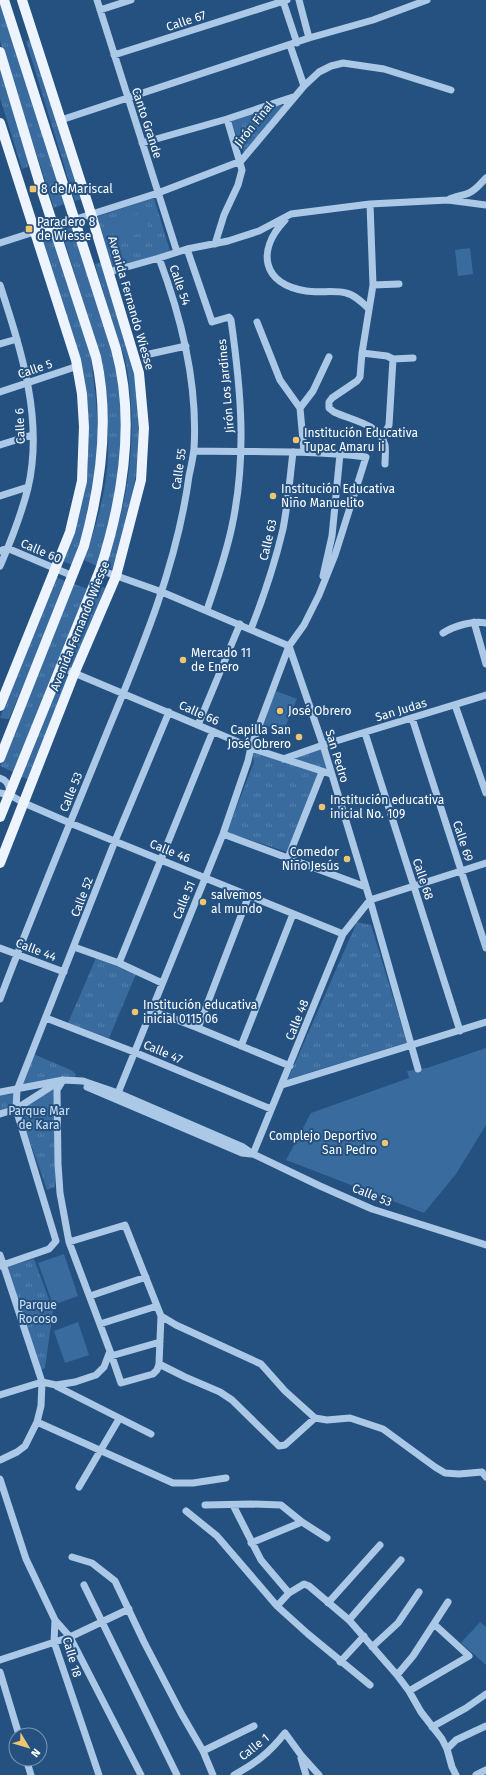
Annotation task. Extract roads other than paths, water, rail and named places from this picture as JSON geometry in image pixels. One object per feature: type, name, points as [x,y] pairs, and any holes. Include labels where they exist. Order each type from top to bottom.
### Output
[{"type":"main road","name":"Avenida Fernando Wiesse","points":[[0,817],[5,794],[100,570],[114,525],[125,457],[124,388],[122,371],[4,0]]},
{"type":"main road","name":"Avenida Fernando Wiesse","points":[[0,863],[74,674],[116,576],[141,480],[144,428],[139,373],[91,214],[22,0]]},
{"type":"main road","name":"Avenida Fernando Wiesse","points":[[0,52],[41,188],[55,226],[96,357],[101,392],[102,432],[101,470],[94,510],[84,546],[0,758]]},
{"type":"main road","points":[[0,123],[78,366],[84,427],[82,481],[70,532],[0,706]]},
{"type":"main road","name":"Jirón Final","points":[[34,232],[73,220]]},
{"type":"street","name":"Canto Grande","points":[[97,0],[177,252]]},
{"type":"street","points":[[100,10],[131,0]]},
{"type":"street","points":[[299,0],[309,38]]},
{"type":"street","points":[[60,120],[309,38],[373,20],[426,0]]},
{"type":"street","points":[[285,1],[293,44],[304,86]]},
{"type":"street","name":"Calle 67","points":[[114,55],[269,3],[285,1]]},
{"type":"street","name":"Jirón Final","points":[[73,220],[158,193],[241,161],[293,97],[304,86],[319,72],[343,63],[384,69],[451,90]]},
{"type":"street","points":[[142,143],[228,119],[293,97]]},
{"type":"street","points":[[215,244],[224,215],[238,185],[242,170],[241,161],[228,119]]},
{"type":"street","points":[[448,200],[470,192],[478,187],[486,178]]},
{"type":"street","points":[[159,258],[187,249],[215,244],[260,231],[291,214],[370,204],[448,200],[486,205]]},
{"type":"street","points":[[370,204],[373,285],[362,352],[360,377],[332,398],[329,402],[329,408],[334,412],[374,428],[381,436],[385,445],[385,464]]},
{"type":"street","points":[[291,214],[277,229],[270,241],[267,264],[271,272],[293,289],[308,292],[346,292],[359,300],[369,309]]},
{"type":"street","name":"Jirón Final","points":[[0,243],[34,232]]},
{"type":"street","name":"Jirón Los Jardínes","points":[[187,249],[212,322],[229,317],[231,319],[239,377],[242,425],[241,451],[233,525],[219,576],[207,610]]},
{"type":"street","name":"Calle 54","points":[[109,272],[159,258],[172,292],[186,346]]},
{"type":"street","points":[[373,285],[399,284]]},
{"type":"street","name":"Calle 6","points":[[0,566],[4,550],[20,517],[28,487],[32,436],[32,411],[28,383],[17,339],[1,289]]},
{"type":"street","points":[[258,322],[280,380],[300,408],[304,452]]},
{"type":"street","points":[[0,344],[17,339]]},
{"type":"street","points":[[145,354],[186,346]]},
{"type":"street","name":"Calle 55","points":[[162,592],[184,516],[194,451],[194,409],[186,346]]},
{"type":"street","points":[[362,352],[387,356],[393,359],[413,358]]},
{"type":"street","points":[[300,408],[313,391],[329,357]]},
{"type":"street","points":[[381,436],[385,433],[389,425],[393,359]]},
{"type":"street","name":"Calle 5","points":[[0,392],[78,366]]},
{"type":"street","points":[[0,445],[32,436]]},
{"type":"street","points":[[194,451],[304,452],[366,457],[335,555],[319,595]]},
{"type":"street","name":"Calle 63","points":[[251,629],[275,562],[284,520],[293,452]]},
{"type":"street","points":[[319,595],[332,536],[340,454]]},
{"type":"street","points":[[0,496],[28,487]]},
{"type":"street","name":"Calle 60","points":[[4,550],[73,576]]},
{"type":"street","points":[[100,570],[162,592],[290,646]]},
{"type":"street","name":"Calle 53","points":[[0,999],[70,823],[124,693],[162,592]]},
{"type":"street","name":"Calle 51","points":[[118,1093],[223,834],[248,761],[251,747],[290,646],[304,625],[319,595]]},
{"type":"street","points":[[443,633],[474,622],[486,623]]},
{"type":"street","points":[[474,622],[486,664]]},
{"type":"street","points":[[198,725],[240,624]]},
{"type":"street","name":"San Pedro","points":[[290,646],[323,745],[370,900],[418,1070]]},
{"type":"street","name":"Calle 66","points":[[60,667],[251,747],[331,774]]},
{"type":"street","name":"San Judas","points":[[283,759],[323,745],[486,695]]},
{"type":"street","points":[[455,705],[486,793]]},
{"type":"street","name":"Calle 52","points":[[2,1265],[49,1249],[56,1241],[16,1109],[17,1090],[115,841],[169,712]]},
{"type":"street","name":"Calle 69","points":[[412,718],[486,948]]},
{"type":"street","points":[[118,963],[213,731]]},
{"type":"street","name":"Calle 68","points":[[365,733],[460,1031]]},
{"type":"street","points":[[288,858],[322,772]]},
{"type":"street","name":"Calle 46","points":[[0,778],[7,782],[10,786],[5,794],[24,803],[343,934]]},
{"type":"street","points":[[223,834],[366,887]]},
{"type":"street","points":[[370,900],[486,863]]},
{"type":"street","points":[[198,1028],[249,895]]},
{"type":"street","name":"Calle 48","points":[[253,1154],[343,934],[370,900]]},
{"type":"street","points":[[241,1046],[293,914]]},
{"type":"street","points":[[74,947],[118,963],[162,983]]},
{"type":"street","name":"Calle 44","points":[[0,948],[64,972]]},
{"type":"street","points":[[151,1010],[290,1066]]},
{"type":"street","name":"Calle 47","points":[[46,1018],[134,1052],[271,1109]]},
{"type":"street","points":[[282,1085],[486,1022]]},
{"type":"street","name":"Calle 53","points":[[74,1079],[91,1088],[242,1153],[253,1154]]},
{"type":"street","points":[[63,1080],[58,1090],[58,1164],[60,1193],[69,1242],[121,1383],[153,1374],[157,1370],[159,1364],[161,1316],[125,1225],[69,1242]]},
{"type":"street","name":"Calle 53","points":[[0,1114],[16,1109],[63,1080]]},
{"type":"street","name":"Calle 53","points":[[0,1092],[17,1090],[63,1080],[83,1080],[118,1093],[242,1147],[253,1154],[372,1209],[486,1245]]},
{"type":"street","points":[[0,1255],[2,1265],[42,1382],[37,1422],[22,1449],[0,1460]]},
{"type":"street","points":[[90,1296],[146,1277]]},
{"type":"street","points":[[100,1324],[157,1306]]},
{"type":"street","points":[[161,1316],[176,1325],[262,1364],[285,1391],[315,1418],[327,1420],[350,1418],[383,1429],[434,1467],[445,1473],[460,1474],[482,1472],[486,1477]]},
{"type":"street","points":[[110,1354],[160,1342]]},
{"type":"street","points":[[56,1386],[96,1375],[104,1367],[110,1354]]},
{"type":"street","points":[[159,1364],[220,1392],[232,1400],[279,1446],[285,1445],[315,1418]]},
{"type":"street","points":[[0,1395],[42,1382],[56,1386],[151,1434]]},
{"type":"street","points":[[79,1486],[119,1419]]},
{"type":"street","points":[[37,1422],[173,1483],[193,1483],[226,1478]]},
{"type":"street","name":"Calle 18","points":[[0,1479],[26,1559],[54,1620],[54,1642],[99,1775]]},
{"type":"street","points":[[205,1505],[281,1505],[302,1522],[326,1538]]},
{"type":"street","points":[[233,1505],[261,1560],[288,1593]]},
{"type":"street","points":[[186,1511],[217,1536],[277,1606],[340,1662],[370,1685]]},
{"type":"street","points":[[251,1543],[264,1539],[302,1522]]},
{"type":"street","points":[[328,1603],[380,1545]]},
{"type":"street","points":[[72,1557],[92,1563],[115,1581],[177,1706],[203,1751],[213,1775]]},
{"type":"street","points":[[349,1620],[401,1560]]},
{"type":"street","points":[[277,1606],[288,1593],[304,1584],[309,1586],[349,1620],[409,1691],[420,1712],[442,1739],[456,1775]]},
{"type":"street","points":[[84,1585],[177,1775]]},
{"type":"street","points":[[372,1647],[398,1623],[419,1592]]},
{"type":"street","points":[[397,1675],[412,1656],[448,1602]]},
{"type":"street","points":[[0,1660],[70,1637],[130,1609]]},
{"type":"street","points":[[54,1620],[70,1637],[141,1775]]},
{"type":"street","points":[[409,1691],[469,1656],[434,1624]]},
{"type":"street","points":[[340,1662],[364,1636]]},
{"type":"street","points":[[0,1672],[17,1727]]},
{"type":"street","points":[[432,1727],[466,1708],[486,1694]]},
{"type":"street","points":[[203,1751],[254,1726]]},
{"type":"street","points":[[447,1749],[456,1740],[486,1726]]},
{"type":"street","name":"Calle 1","points":[[234,1775],[259,1760],[273,1748],[284,1733],[300,1755]]},
{"type":"street","points":[[300,1755],[306,1775]]},
{"type":"street","points":[[300,1755],[319,1775]]},
{"type":"street","points":[[476,1775],[486,1770]]},
{"type":"place","name":"8 de Mariscal","points":[[33,189]]},
{"type":"place","name":"Paradero 8 de Wiesse","points":[[29,229]]},
{"type":"place","name":"Institución Educativa Tupac Amaru Ii","points":[[296,440]]},
{"type":"place","name":"Institución Educativa Niño Manuelito","points":[[273,496]]},
{"type":"place","name":"Mercado 11 de Enero","points":[[183,660]]},
{"type":"place","name":"José Obrero","points":[[280,711]]},
{"type":"place","name":"Capilla San José Obrero","points":[[299,737]]},
{"type":"place","name":"Institución educativa inicial No. 109","points":[[322,807]]},
{"type":"place","name":"Comedor Niño Jesús","points":[[347,859]]},
{"type":"place","name":"salvemos al mundo","points":[[203,902]]},
{"type":"place","name":"Institución educativa inicial 0115 06","points":[[135,1012]]},
{"type":"place","name":"Complejo Deportivo San Pedro","points":[[385,1143]]},
{"type":"park label","name":"Parque Mar de Kara","points":[[39,1118]]},
{"type":"park label","name":"Parque Rocoso","points":[[38,1312]]}]
